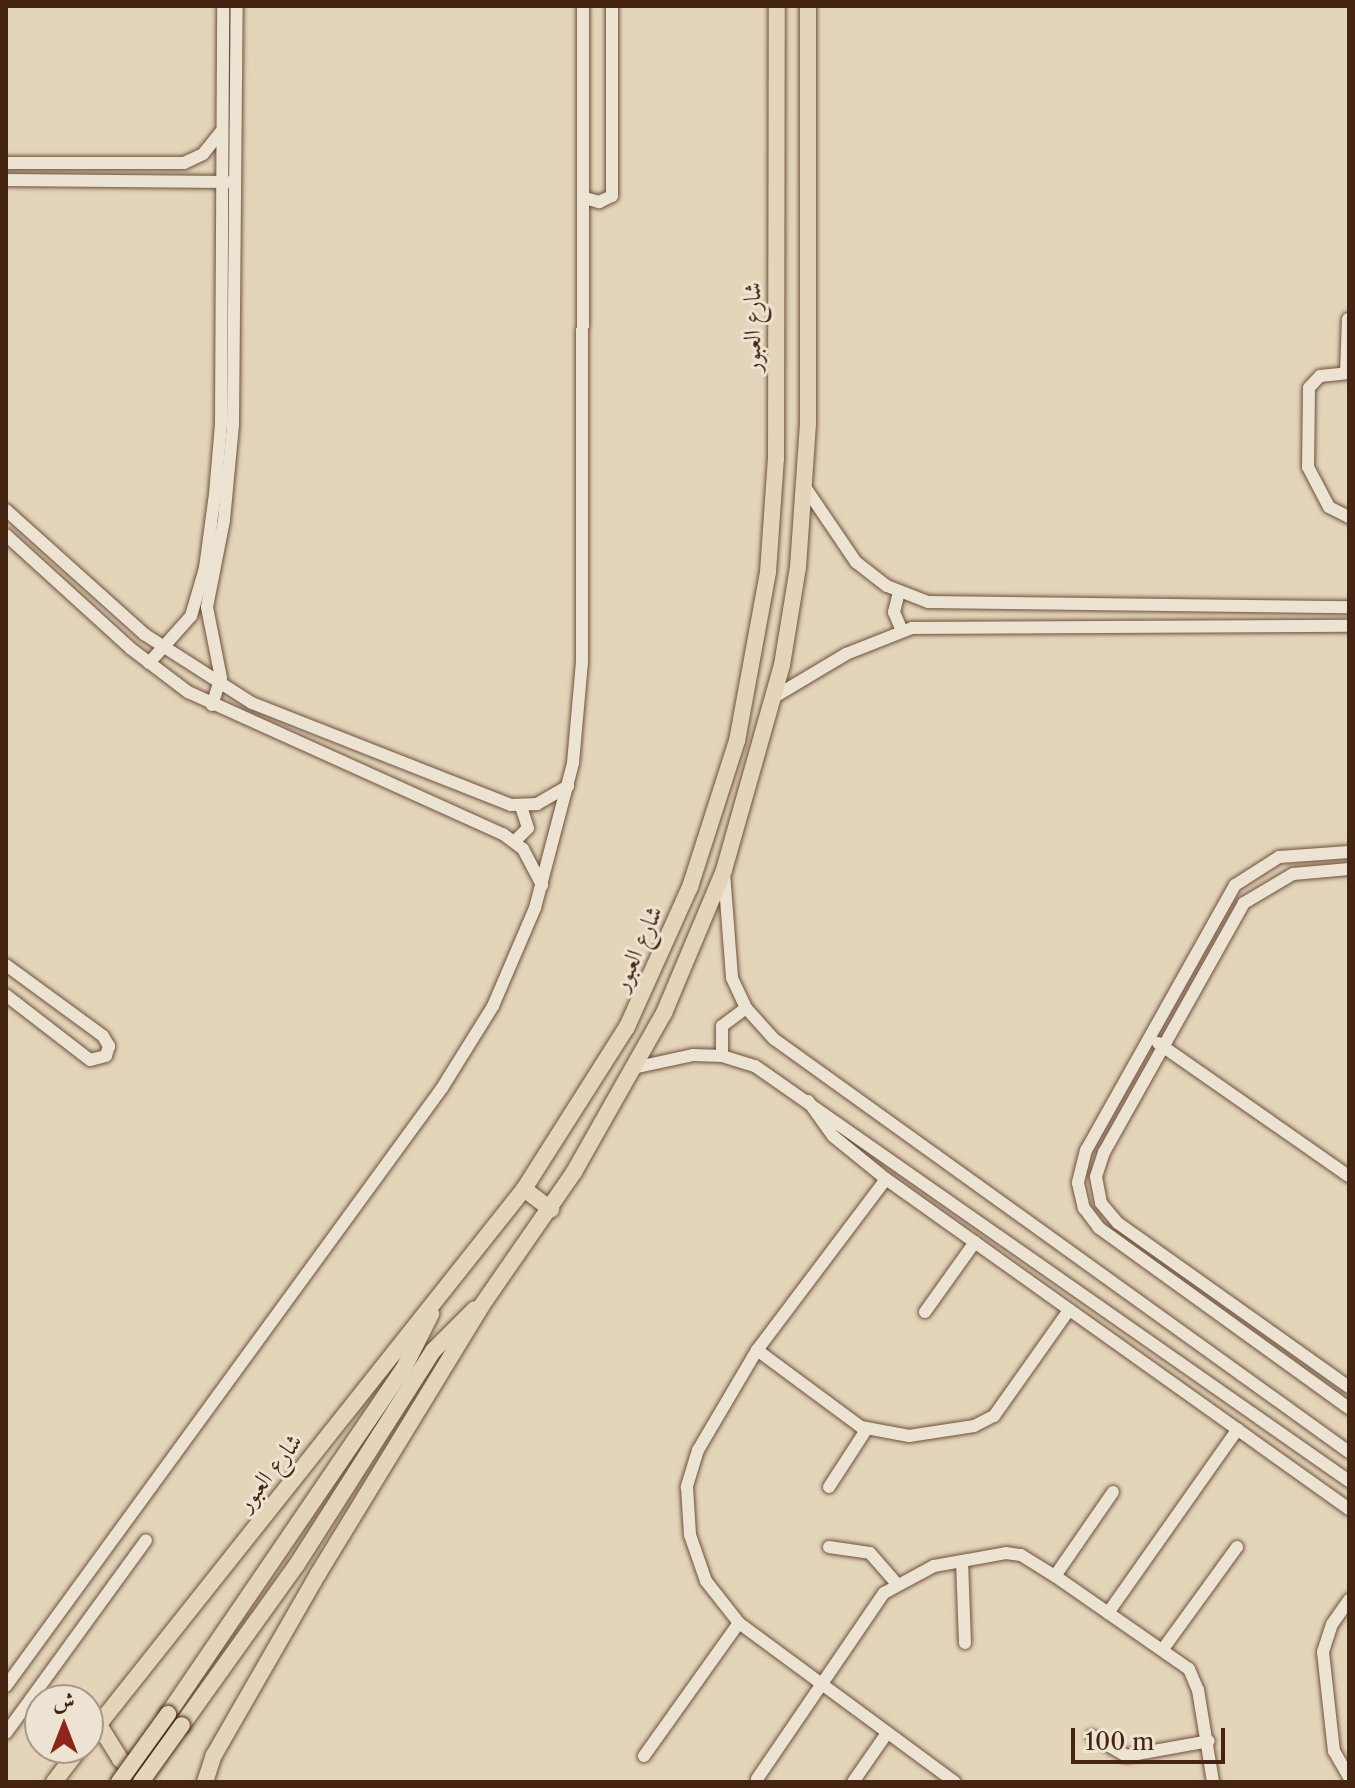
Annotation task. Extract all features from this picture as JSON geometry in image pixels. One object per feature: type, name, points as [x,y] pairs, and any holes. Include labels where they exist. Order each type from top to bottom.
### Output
[{"type":"main road","name":"شارع العبور","points":[[104,1718],[524,1189],[586,1099],[660,959],[711,829],[750,682],[768,572],[776,459],[777,6]]},
{"type":"main road","points":[[205,1782],[214,1755],[318,1574],[482,1305],[551,1209],[633,1068],[685,967],[724,870],[774,697],[791,616],[805,487],[808,6]]},
{"type":"main road","points":[[524,1189],[551,1209]]},
{"type":"main road","points":[[119,1782],[410,1359],[437,1298]]},
{"type":"main road","points":[[141,1782],[303,1555],[433,1351],[482,1305]]},
{"type":"main road","points":[[104,1743],[151,1782]]},
{"type":"main road","points":[[54,1782],[68,1764]]},
{"type":"street","points":[[223,6],[222,129],[228,182]]},
{"type":"street","points":[[212,705],[221,687],[207,622],[229,473],[228,182],[237,6]]},
{"type":"street","points":[[6,1686],[466,1052],[516,958],[542,885],[568,786],[582,662],[583,6]]},
{"type":"street","points":[[585,198],[599,202],[612,196],[612,6]]},
{"type":"street","points":[[6,163],[184,163],[211,147],[222,129]]},
{"type":"street","points":[[585,157],[611,165]]},
{"type":"street","points":[[6,180],[228,182]]},
{"type":"street","points":[[1348,319],[1348,373],[1320,376],[1309,388],[1308,467],[1329,507],[1349,517]]},
{"type":"street","points":[[149,663],[191,616],[205,568],[228,354]]},
{"type":"street","points":[[805,487],[847,553],[899,592],[962,606],[1349,607]]},
{"type":"street","points":[[6,510],[163,648],[221,687],[456,785],[521,806],[548,800],[568,786]]},
{"type":"street","points":[[18,546],[30,532]]},
{"type":"street","points":[[6,535],[149,663],[212,705],[515,841],[530,859],[542,885]]},
{"type":"street","points":[[76,599],[89,586]]},
{"type":"street","points":[[899,592],[894,612],[902,631]]},
{"type":"street","points":[[191,616],[207,622]]},
{"type":"street","points":[[774,697],[839,657],[902,631],[1349,626]]},
{"type":"street","points":[[515,841],[528,828],[521,806]]},
{"type":"street","points":[[1349,852],[1292,854],[1245,876],[1217,910],[1082,1158],[1078,1183],[1093,1222],[1349,1408]]},
{"type":"street","points":[[1349,869],[1293,874],[1250,897],[1100,1160],[1096,1177],[1105,1211],[1349,1387]]},
{"type":"street","points":[[724,870],[728,961],[746,1008],[774,1039],[1349,1452]]},
{"type":"street","points":[[6,965],[103,1036],[109,1046],[106,1056],[90,1060],[8,999],[26,981]]},
{"type":"street","points":[[722,1056],[722,1026],[746,1008]]},
{"type":"street","points":[[1149,1037],[1349,1176]]},
{"type":"street","points":[[633,1068],[680,1056],[722,1056],[755,1066],[806,1098],[1349,1481]]},
{"type":"street","points":[[806,1098],[833,1136],[886,1179],[1349,1509]]},
{"type":"street","points":[[886,1179],[757,1350],[698,1450],[687,1487],[690,1535],[700,1570],[739,1623],[955,1782]]},
{"type":"street","points":[[925,1312],[975,1242]]},
{"type":"street","points":[[1150,1265],[1159,1252]]},
{"type":"street","points":[[757,1350],[866,1430],[909,1436],[988,1420],[1069,1310]]},
{"type":"street","points":[[1108,1613],[1238,1429]]},
{"type":"street","points":[[829,1487],[866,1430]]},
{"type":"street","points":[[1055,1576],[1113,1492]]},
{"type":"street","points":[[6,1733],[146,1540]]},
{"type":"street","points":[[829,1547],[870,1553],[896,1583]]},
{"type":"street","points":[[1163,1649],[1237,1547]]},
{"type":"street","points":[[757,1779],[861,1625],[896,1583],[962,1561],[1014,1553],[1055,1576],[1163,1649],[1195,1679],[1209,1741],[1213,1782]]},
{"type":"street","points":[[962,1561],[965,1643]]},
{"type":"street","points":[[81,1584],[88,1596],[102,1599]]},
{"type":"street","points":[[1349,1600],[1332,1624],[1323,1652],[1334,1751],[1349,1777]]},
{"type":"street","points":[[644,1756],[739,1623]]},
{"type":"street","points":[[853,1782],[887,1733]]},
{"type":"street","points":[[1092,1736],[1126,1756],[1209,1741]]}]
